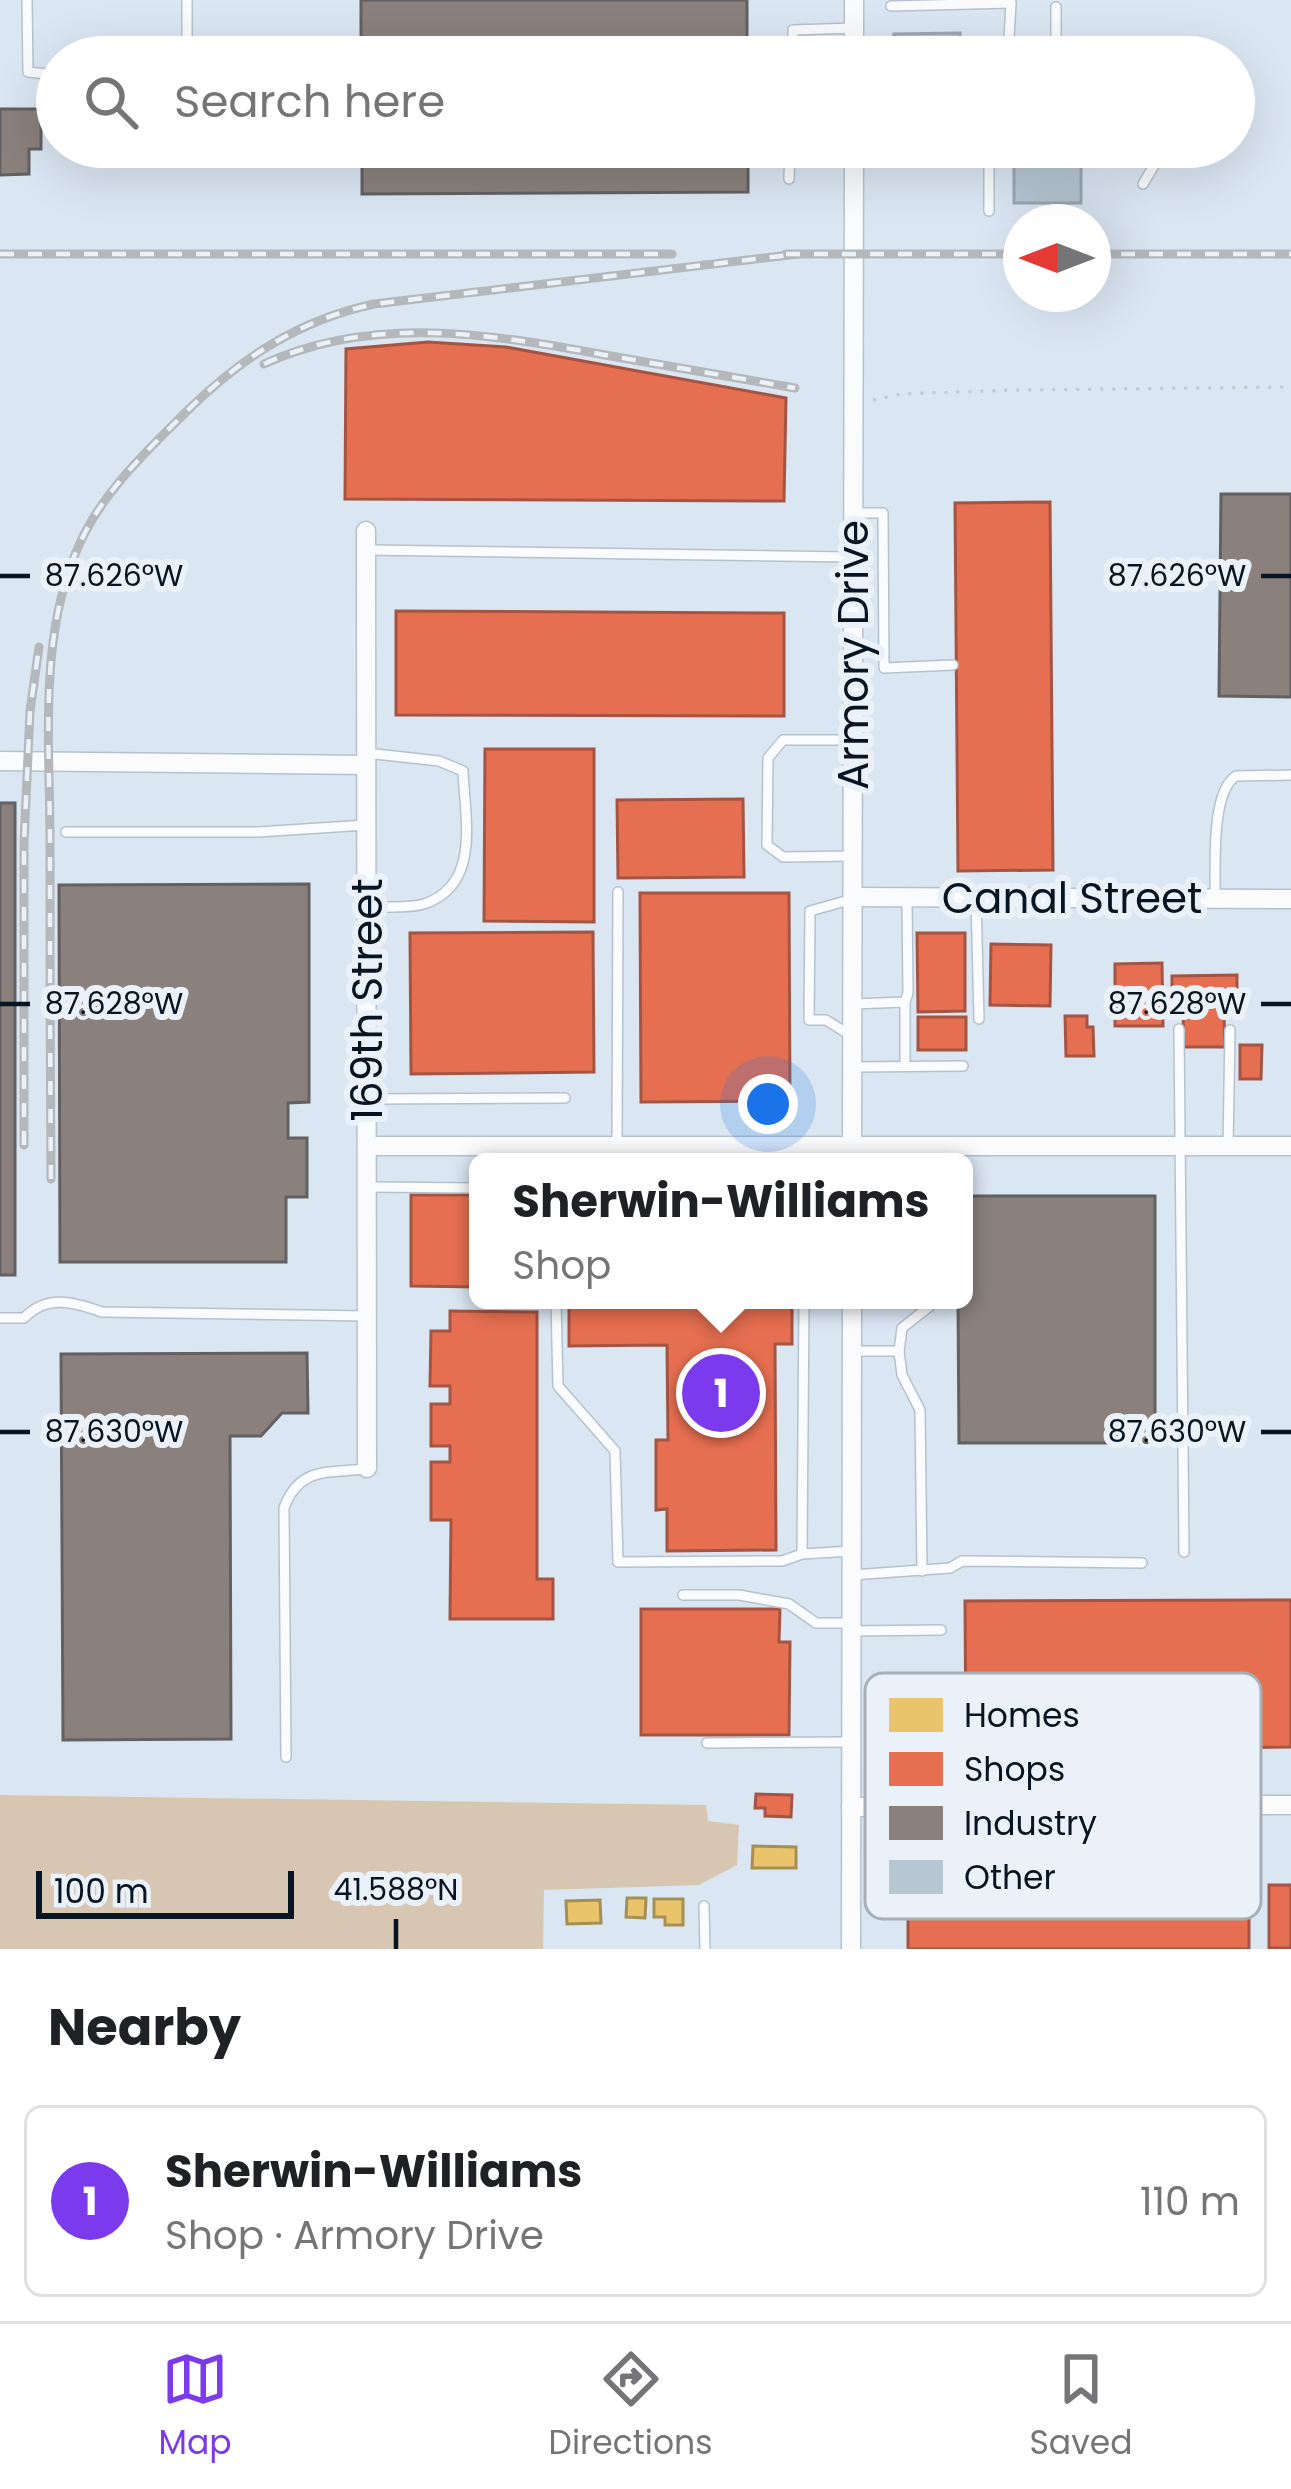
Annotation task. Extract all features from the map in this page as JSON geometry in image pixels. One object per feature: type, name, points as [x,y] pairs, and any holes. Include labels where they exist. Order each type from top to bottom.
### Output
[{"type":"street","points":[[854,0],[854,36]]},
{"type":"street","name":"Armory Drive","points":[[853,1153],[854,168]]},
{"type":"street","name":"169th Street","points":[[366,541],[367,1468]]},
{"type":"street","points":[[0,760],[366,759]]},
{"type":"street","name":"Canal Street","points":[[853,898],[1291,899]]},
{"type":"street","points":[[368,1146],[488,1153]]},
{"type":"street","points":[[569,1153],[617,1146],[716,1153]]},
{"type":"street","points":[[966,1153],[1291,1146]]},
{"type":"street","points":[[851,1949],[852,1309]]},
{"type":"street","points":[[851,1807],[865,1807]]},
{"type":"lane","points":[[27,0],[28,72],[36,73]]},
{"type":"lane","points":[[187,36],[188,0]]},
{"type":"lane","points":[[891,6],[1011,2],[1009,36]]},
{"type":"lane","points":[[1056,7],[1056,36]]},
{"type":"lane","points":[[794,36],[794,30],[854,28]]},
{"type":"lane","points":[[789,168],[789,179]]},
{"type":"lane","points":[[988,211],[989,168]]},
{"type":"lane","points":[[1143,184],[1153,168]]},
{"type":"lane","points":[[854,513],[883,513],[884,668],[953,665]]},
{"type":"lane","points":[[366,541],[854,557]]},
{"type":"lane","points":[[854,658],[883,658]]},
{"type":"lane","points":[[853,740],[783,740],[767,758],[767,844],[783,857],[853,856]]},
{"type":"lane","points":[[366,759],[439,761],[463,771],[466,842],[461,876],[446,894],[420,906],[367,907]]},
{"type":"lane","points":[[1215,899],[1218,815],[1224,788],[1236,776],[1291,775]]},
{"type":"lane","points":[[66,832],[258,832],[366,824]]},
{"type":"lane","points":[[617,1146],[618,892]]},
{"type":"lane","points":[[905,1066],[907,897]]},
{"type":"lane","points":[[853,898],[810,911],[809,1020],[826,1020],[853,1037]]},
{"type":"lane","points":[[976,898],[979,1019]]},
{"type":"lane","points":[[853,1004],[905,1002]]},
{"type":"lane","points":[[1179,1029],[1184,1552]]},
{"type":"lane","points":[[1228,1146],[1230,1030]]},
{"type":"lane","points":[[853,1067],[963,1066]]},
{"type":"lane","points":[[368,1099],[565,1098]]},
{"type":"lane","points":[[368,1187],[469,1188]]},
{"type":"lane","points":[[0,1318],[24,1318],[34,1307],[69,1300],[102,1312],[368,1316]]},
{"type":"lane","points":[[556,1309],[558,1387],[615,1451],[618,1562],[782,1562],[802,1554],[852,1551]]},
{"type":"lane","points":[[802,1554],[804,1309]]},
{"type":"lane","points":[[922,1571],[920,1410],[902,1375],[899,1351],[902,1328],[926,1309]]},
{"type":"lane","points":[[852,1351],[899,1351]]},
{"type":"lane","points":[[286,1757],[284,1508],[291,1489],[307,1475],[367,1468]]},
{"type":"lane","points":[[852,1575],[950,1568],[962,1561],[1142,1563]]},
{"type":"lane","points":[[683,1594],[739,1595],[789,1604],[816,1624],[941,1630]]},
{"type":"lane","points":[[707,1743],[851,1742]]},
{"type":"lane","points":[[704,1906],[705,1949]]},
{"type":"path","points":[[854,404],[931,393],[1291,387]]},
{"type":"shaded area","points":[[0,1795],[706,1805],[708,1821],[739,1825],[737,1865],[699,1885],[544,1890],[543,1949],[0,1949]]},
{"type":"building: Homes","points":[[753,1846],[796,1847],[796,1868],[752,1868]]},
{"type":"building: Homes","points":[[627,1898],[646,1898],[645,1918],[626,1917]]},
{"type":"building: Homes","points":[[654,1899],[683,1899],[683,1925],[665,1925],[665,1917],[654,1917]]},
{"type":"building: Homes","points":[[600,1900],[601,1923],[567,1924],[566,1901]]},
{"type":"building: Shops","points":[[428,342],[506,347],[786,398],[784,501],[345,499],[346,349]]},
{"type":"building: Shops","points":[[1050,502],[1053,870],[958,871],[955,503]]},
{"type":"building: Shops","points":[[396,611],[784,613],[784,716],[396,715]]},
{"type":"building: Shops","points":[[485,749],[594,749],[594,922],[484,921]]},
{"type":"building: Shops","points":[[743,799],[744,877],[618,878],[617,800]]},
{"type":"building: Shops","points":[[640,893],[789,893],[790,1101],[641,1102]]},
{"type":"building: Shops","points":[[593,932],[594,1072],[411,1074],[410,933]]},
{"type":"building: Shops","points":[[917,933],[965,933],[965,1011],[918,1012]]},
{"type":"building: Shops","points":[[991,944],[1051,945],[1050,1006],[990,1005]]},
{"type":"building: Shops","points":[[1162,963],[1163,1026],[1115,1026],[1115,964]]},
{"type":"building: Shops","points":[[1237,975],[1237,1014],[1224,1014],[1225,1047],[1184,1047],[1183,1015],[1172,1015],[1172,976]]},
{"type":"building: Shops","points":[[1065,1016],[1087,1016],[1087,1027],[1093,1027],[1094,1056],[1066,1056]]},
{"type":"building: Shops","points":[[918,1017],[966,1017],[966,1050],[918,1050]]},
{"type":"building: Shops","points":[[1240,1045],[1262,1045],[1261,1079],[1240,1079]]},
{"type":"building: Shops","points":[[411,1195],[469,1195],[469,1287],[411,1286]]},
{"type":"building: Shops","points":[[569,1309],[792,1309],[792,1344],[775,1344],[776,1550],[667,1551],[667,1509],[656,1510],[656,1440],[668,1440],[667,1345],[569,1346]]},
{"type":"building: Shops","points":[[450,1311],[537,1312],[537,1579],[553,1579],[553,1619],[450,1619],[451,1520],[431,1520],[431,1462],[450,1462],[450,1446],[431,1446],[431,1404],[450,1404],[450,1386],[430,1386],[431,1331],[450,1331]]},
{"type":"building: Shops","points":[[1291,1600],[1291,1747],[1261,1747],[1261,1673],[965,1673],[965,1601]]},
{"type":"building: Shops","points":[[641,1609],[780,1609],[779,1642],[790,1642],[789,1735],[641,1735]]},
{"type":"building: Shops","points":[[756,1794],[792,1795],[791,1817],[765,1816],[765,1808],[755,1808]]},
{"type":"building: Shops","points":[[1269,1885],[1291,1885],[1291,1948],[1269,1948]]},
{"type":"building: Shops","points":[[908,1919],[1249,1919],[1249,1949],[908,1949]]},
{"type":"building: Industry","points":[[361,0],[747,0],[747,36],[361,36]]},
{"type":"building: Industry","points":[[0,109],[36,109],[36,149],[29,149],[29,174],[0,175]]},
{"type":"building: Industry","points":[[362,168],[748,168],[748,192],[362,194]]},
{"type":"building: Industry","points":[[1221,494],[1291,494],[1291,697],[1219,696]]},
{"type":"building: Industry","points":[[0,803],[15,803],[15,1275],[0,1275]]},
{"type":"building: Industry","points":[[309,884],[309,1102],[288,1103],[288,1138],[307,1138],[307,1197],[286,1197],[286,1262],[60,1262],[59,885]]},
{"type":"building: Industry","points":[[973,1196],[1155,1196],[1155,1443],[959,1443],[958,1309],[973,1309]]},
{"type":"building: Industry","points":[[307,1353],[308,1413],[282,1413],[261,1436],[230,1436],[231,1739],[63,1740],[61,1354]]},
{"type":"building: Other","points":[[960,33],[960,36],[894,36]]},
{"type":"building: Other","points":[[1014,168],[1081,168],[1081,203],[1014,203]]},
{"type":"railway","points":[[0,254],[672,254]]},
{"type":"railway","points":[[786,254],[1003,254]]},
{"type":"railway","points":[[51,1179],[48,729],[52,653],[57,616],[79,545],[113,490],[228,374],[296,331],[347,311],[798,254]]},
{"type":"railway","points":[[1111,254],[1291,254]]},
{"type":"railway","points":[[264,364],[347,339],[433,333],[519,341],[795,388]]},
{"type":"railway","points":[[24,1145],[24,843],[30,711],[39,647]]},
{"type":"place","name":"Sherwin-Williams","points":[[721,1393]]}]
